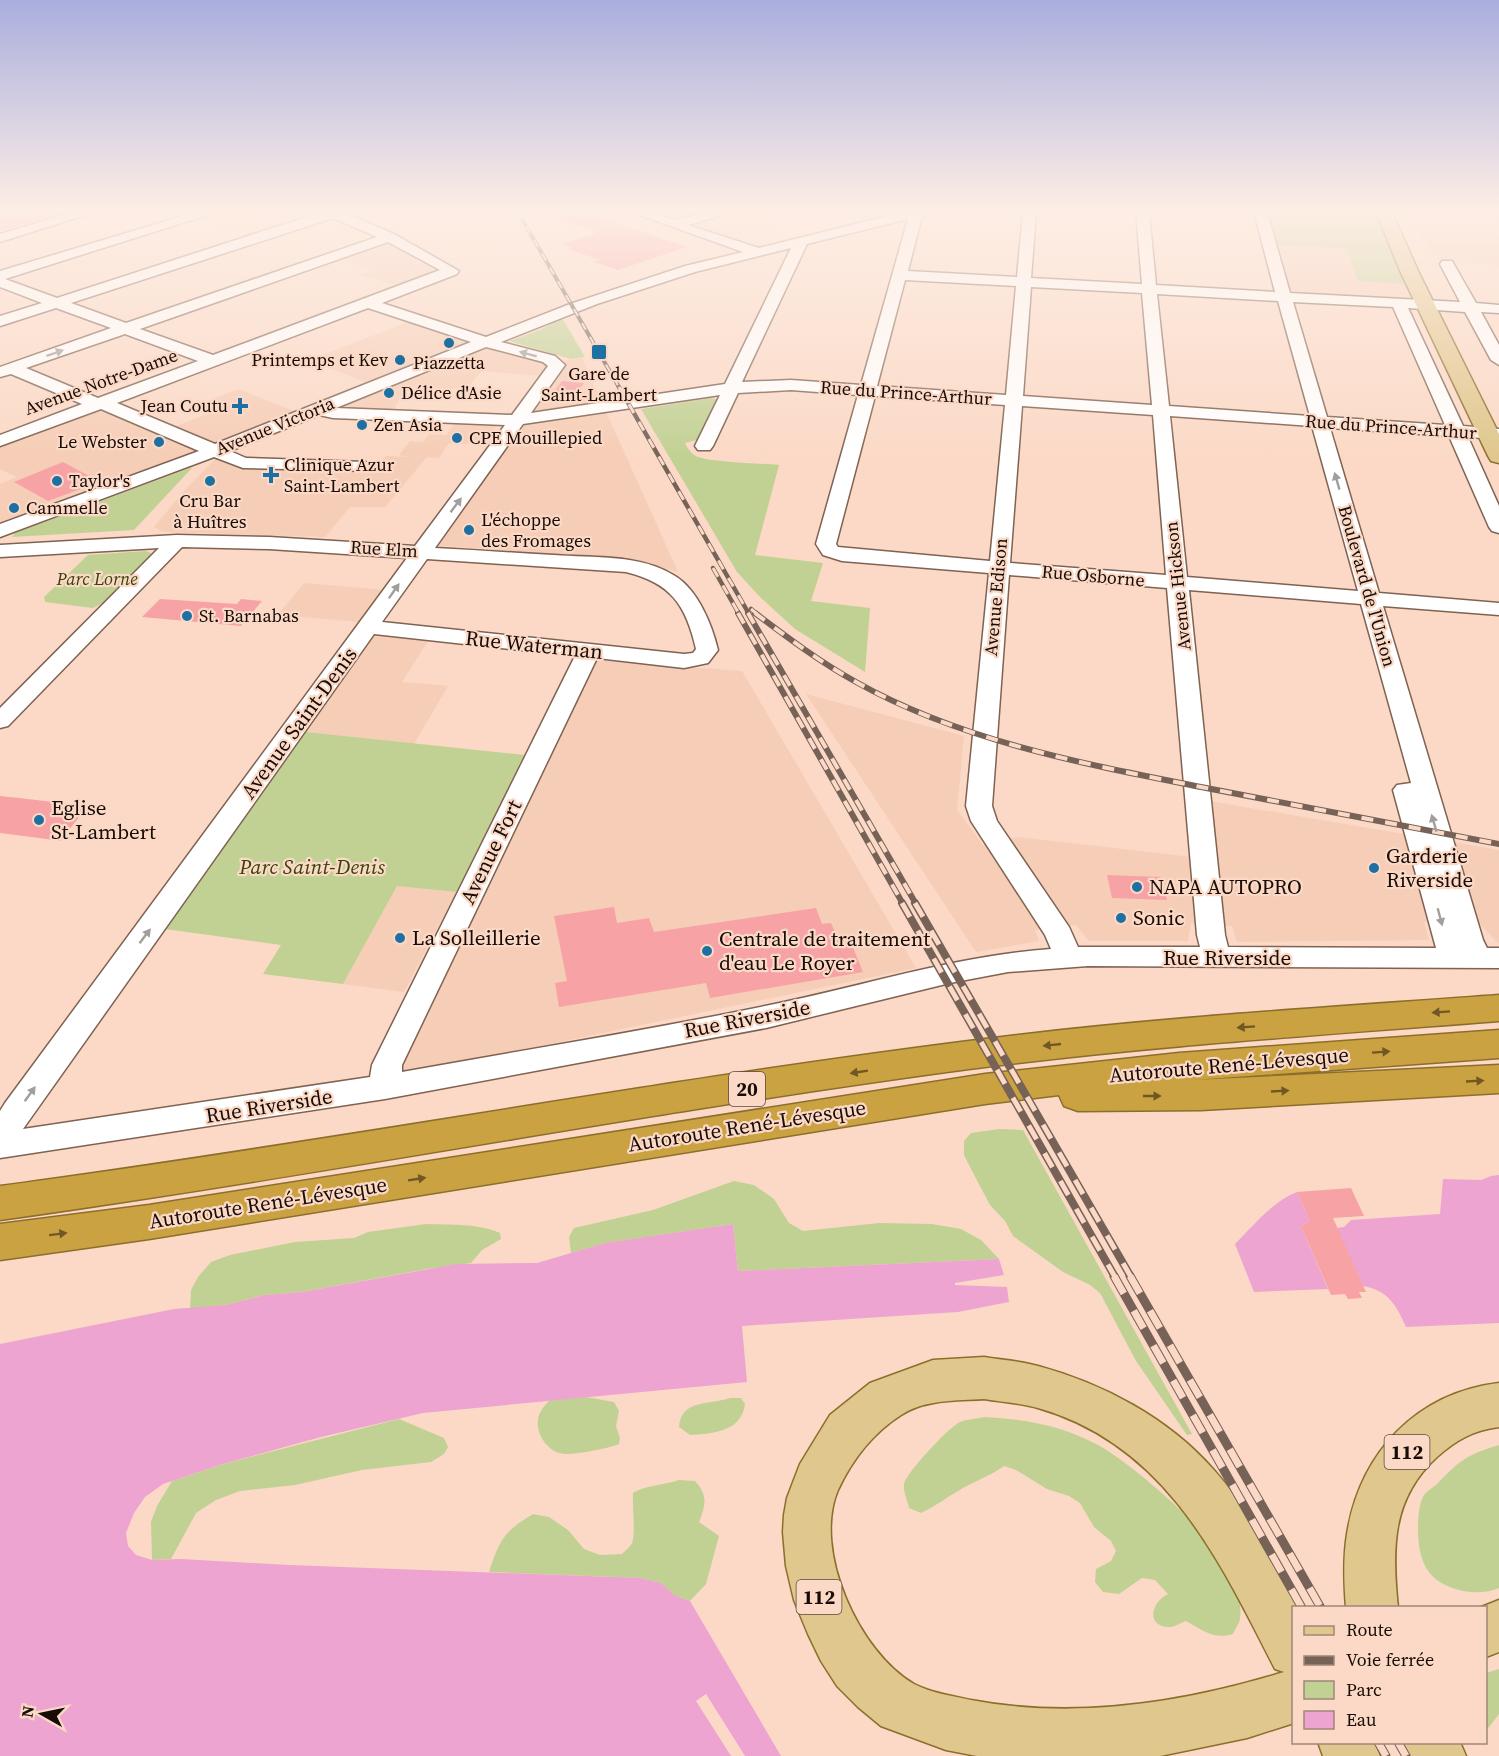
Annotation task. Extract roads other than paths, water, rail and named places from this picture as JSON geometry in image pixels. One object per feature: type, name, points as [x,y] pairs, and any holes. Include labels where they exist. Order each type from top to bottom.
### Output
[{"type":"highway","name":"Autoroute René-Lévesque","points":[[0,1203],[165,1181],[996,1052],[1144,1036],[1499,1008]]},
{"type":"highway","name":"Autoroute René-Lévesque","points":[[0,1242],[242,1208],[926,1097],[1179,1067],[1499,1044]]},
{"type":"highway","points":[[926,1097],[1201,1095],[1499,1079]]},
{"type":"main road","points":[[1421,294],[1493,434],[1499,456]]},
{"type":"main road","points":[[1442,294],[1458,324]]},
{"type":"main road","name":"112","points":[[1292,1648],[1227,1530],[1193,1482],[1147,1439],[1118,1419],[1080,1400],[1051,1390],[999,1380],[963,1377],[933,1380],[902,1390],[868,1410],[840,1439],[823,1467],[813,1492],[808,1522],[814,1583],[829,1623],[847,1656],[868,1681],[890,1701],[929,1725],[949,1733],[1004,1747],[1050,1751],[1087,1749],[1188,1730],[1292,1696]]},
{"type":"main road","name":"112","points":[[1372,1606],[1369,1574],[1372,1526],[1377,1502],[1395,1467],[1419,1441],[1445,1422],[1472,1410],[1499,1405]]},
{"type":"street","points":[[32,294],[213,361]]},
{"type":"street","points":[[0,321],[84,294]]},
{"type":"street","points":[[6,370],[223,294]]},
{"type":"street","name":"Avenue Notre-Dame","points":[[0,441],[392,294]]},
{"type":"street","name":"Avenue Victoria","points":[[0,531],[214,451],[487,342],[617,294]]},
{"type":"street","points":[[704,446],[776,294]]},
{"type":"street","points":[[868,391],[895,294]]},
{"type":"street","name":"Avenue Edison","points":[[1022,294],[997,568],[979,806],[984,821],[1059,934],[1068,957]]},
{"type":"street","name":"Avenue Hickson","points":[[1149,294],[1211,935],[1217,958]]},
{"type":"street","points":[[1222,294],[1499,310]]},
{"type":"street","name":"Boulevard de l'Union","points":[[1278,294],[1362,598],[1469,940],[1477,958]]},
{"type":"street","points":[[1463,294],[1499,360]]},
{"type":"street","points":[[368,303],[487,342]]},
{"type":"street","points":[[1399,304],[1499,528]]},
{"type":"street","name":"Avenue Saint-Denis","points":[[1,1145],[16,1112],[557,364],[487,342]]},
{"type":"street","points":[[6,370],[110,406],[243,463],[365,467]]},
{"type":"street","name":"Rue du Prince-Arthur","points":[[316,409],[333,413],[517,420],[731,388],[790,385],[1493,434]]},
{"type":"street","name":"Rue Osborne","points":[[868,391],[826,544],[830,551],[842,555],[1499,609]]},
{"type":"street","points":[[1,718],[177,541]]},
{"type":"street","name":"Rue Elm","points":[[1,550],[177,541],[284,543],[626,566],[662,576],[679,587],[690,607],[707,650],[700,658]]},
{"type":"street","name":"Rue Waterman","points":[[368,627],[684,662],[700,658]]},
{"type":"street","name":"Avenue Fort","points":[[385,1087],[387,1065],[589,651]]},
{"type":"street","name":"Rue Riverside","points":[[1,1145],[385,1087],[766,1017],[979,967],[1068,957],[1477,958]]},
{"type":"water","points":[[1499,1175],[1499,1323],[1406,1327],[1391,1300],[1379,1291],[1363,1286],[1337,1228],[1344,1227],[1351,1220],[1440,1214],[1443,1179],[1481,1180]]},
{"type":"water","points":[[1297,1192],[1310,1221],[1301,1226],[1328,1289],[1254,1292],[1235,1244],[1272,1208]]},
{"type":"water","points":[[733,1224],[738,1271],[999,1259],[1004,1275],[955,1283],[955,1285],[1007,1287],[1009,1302],[958,1312],[742,1326],[747,1382],[423,1413],[321,1437],[223,1464],[163,1484],[145,1497],[134,1513],[126,1533],[128,1546],[136,1555],[152,1560],[181,1559],[641,1578],[661,1583],[676,1596],[690,1601],[781,1756],[0,1756],[0,1344],[174,1309],[226,1305],[265,1295],[302,1292],[457,1264],[537,1263],[605,1243]]},
{"type":"railway","points":[[565,294],[620,389]]},
{"type":"railway","points":[[619,387],[749,614]]},
{"type":"railway","points":[[713,568],[739,614]]},
{"type":"railway","points":[[751,609],[757,614]]},
{"type":"railway","points":[[738,613],[903,904]]},
{"type":"railway","points":[[748,613],[916,904]]},
{"type":"railway","points":[[755,613],[792,641],[856,682],[896,703],[980,735],[1112,769],[1499,844]]},
{"type":"railway","points":[[902,903],[1115,1277]]},
{"type":"railway","points":[[915,903],[1131,1277]]},
{"type":"railway","points":[[1114,1276],[1301,1606]]},
{"type":"railway","points":[[1130,1276],[1320,1606]]},
{"type":"railway","points":[[1379,1744],[1386,1756]]},
{"type":"railway","points":[[1399,1744],[1406,1756]]},
{"type":"place","name":"Piazzetta","points":[[449,343]]},
{"type":"place","name":"Gare de Saint-Lambert","points":[[599,352]]},
{"type":"place","name":"Printemps et Kev","points":[[400,360]]},
{"type":"place","name":"Délice d'Asie","points":[[389,393]]},
{"type":"place","name":"Jean Coutu","points":[[240,406]]},
{"type":"place","name":"Zen Asia","points":[[362,425]]},
{"type":"place","name":"CPE Mouillepied","points":[[457,438]]},
{"type":"place","name":"Le Webster","points":[[159,442]]},
{"type":"place","name":"Clinique Azur Saint-Lambert","points":[[271,475]]},
{"type":"place","name":"Taylor's","points":[[57,481]]},
{"type":"place","name":"Cru Bar à Huîtres","points":[[210,481]]},
{"type":"place","name":"Cammelle","points":[[14,508]]},
{"type":"place","name":"L'échoppe des Fromages","points":[[469,530]]},
{"type":"place","name":"St. Barnabas","points":[[187,616]]},
{"type":"place","name":"Eglise St-Lambert","points":[[39,820]]},
{"type":"place","name":"Garderie Riverside","points":[[1374,868]]},
{"type":"place","name":"NAPA AUTOPRO","points":[[1137,887]]},
{"type":"place","name":"Sonic","points":[[1121,918]]},
{"type":"place","name":"La Solleillerie","points":[[400,938]]},
{"type":"place","name":"Centrale de traitement d'eau Le Royer","points":[[707,951]]},
{"type":"park label","name":"Parc Lorne","points":[[97,579]]},
{"type":"park label","name":"Parc Saint-Denis","points":[[312,867]]}]
